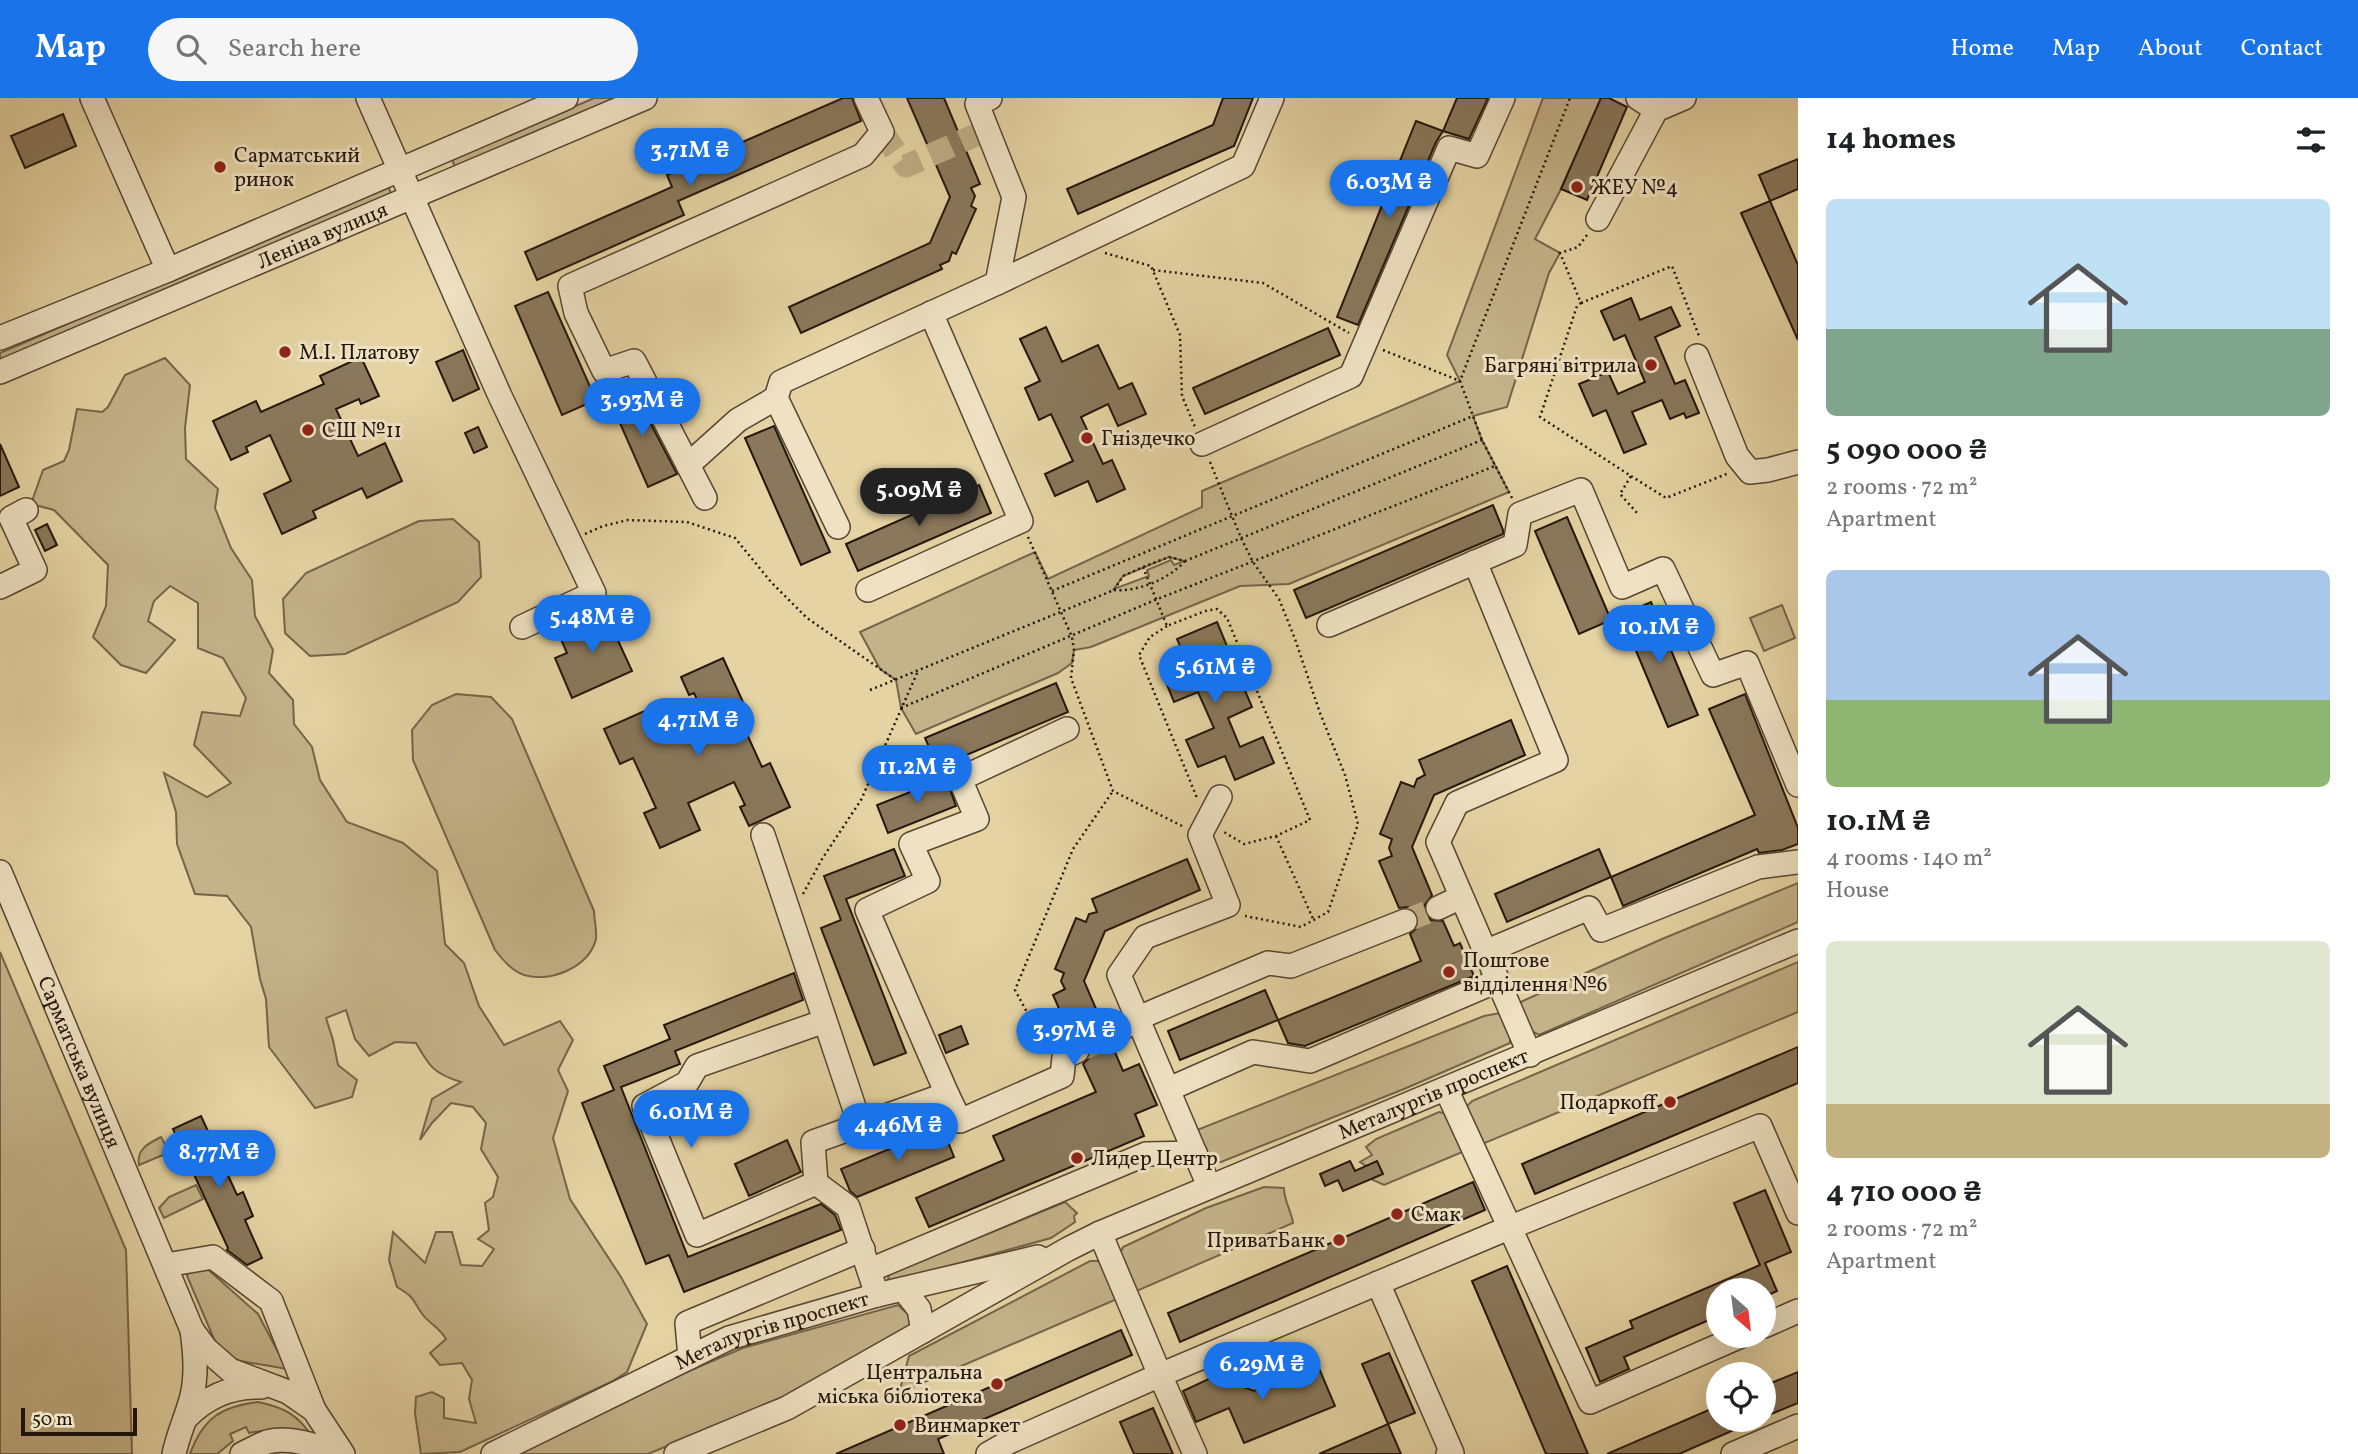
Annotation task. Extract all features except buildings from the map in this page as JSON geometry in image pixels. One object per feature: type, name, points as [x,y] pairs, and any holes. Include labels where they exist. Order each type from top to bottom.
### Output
[{"type":"street","points":[[92,98],[167,270]]},
{"type":"street","points":[[368,98],[500,396],[594,593],[522,627]]},
{"type":"street","name":"Леніна вулиця","points":[[0,338],[167,270],[566,98]]},
{"type":"street","name":"Леніна вулиця","points":[[0,372],[645,98]]},
{"type":"street","points":[[705,498],[634,361],[604,371],[576,313],[570,286],[863,155],[882,132],[866,98]]},
{"type":"street","points":[[990,98],[977,104],[1014,197],[997,283]]},
{"type":"street","points":[[688,465],[738,420],[776,398],[781,382],[1243,166],[1272,98]]},
{"type":"street","points":[[1202,444],[1352,376],[1449,148],[1477,156],[1503,98]]},
{"type":"street","points":[[1598,219],[1647,104],[1684,98]]},
{"type":"street","points":[[868,590],[1021,521],[931,313]]},
{"type":"street","points":[[1697,356],[1737,456],[1750,472],[1798,462]]},
{"type":"street","points":[[776,398],[838,527]]},
{"type":"street","points":[[1329,625],[1515,545],[1520,514],[1581,490],[1622,587],[1664,569],[1713,675],[1747,663],[1798,785]]},
{"type":"street","points":[[0,587],[35,570],[11,518],[26,510]]},
{"type":"street","points":[[1475,562],[1556,760],[1457,803],[1438,842],[1530,1055]]},
{"type":"street","points":[[1067,729],[960,779],[977,818],[911,844],[928,881],[867,910],[960,1121],[1062,1076],[1071,1054]]},
{"type":"street","points":[[1209,1186],[1119,975],[1145,937],[1228,905],[1203,827],[1220,797]]},
{"type":"street","points":[[763,835],[860,1125]]},
{"type":"street","points":[[1485,952],[1589,908],[1601,930],[1758,867],[1798,862]]},
{"type":"street","name":"Сарматська вулиця","points":[[0,872],[192,1331]]},
{"type":"street","points":[[1438,908],[1461,897]]},
{"type":"street","points":[[1108,1038],[1138,1018],[1268,963],[1291,966],[1405,921]]},
{"type":"street","name":"Металургів проспект","points":[[679,1453],[788,1408],[1100,1233],[1798,942]]},
{"type":"street","points":[[1169,1089],[1254,1052],[1310,1061],[1497,981]]},
{"type":"street","points":[[816,1183],[697,1235],[644,1105],[687,1083],[697,1066],[825,1021]]},
{"type":"street","points":[[1446,1089],[1590,1402],[1713,1348]]},
{"type":"street","points":[[877,1295],[848,1207],[816,1183],[813,1142],[947,1094]]},
{"type":"street","points":[[988,1454],[1009,1442],[1160,1375],[1511,1227],[1760,1126],[1798,1213]]},
{"type":"street","points":[[690,1357],[687,1324],[866,1260],[1146,1154],[1195,1153]]},
{"type":"street","points":[[1100,1233],[1195,1454]]},
{"type":"street","name":"Металургів проспект","points":[[493,1454],[729,1338],[877,1295],[1068,1249]]},
{"type":"street","points":[[166,1265],[213,1257],[271,1301],[314,1410],[343,1454]]},
{"type":"street","points":[[1378,1283],[1452,1452],[1448,1454]]},
{"type":"street","points":[[904,1290],[919,1309],[923,1331]]},
{"type":"street","points":[[1776,1321],[1798,1311]]},
{"type":"street","points":[[192,1331],[221,1364],[230,1370],[300,1399],[314,1410]]},
{"type":"street","points":[[174,1454],[196,1375],[192,1331]]},
{"type":"street","points":[[186,1418],[197,1406],[232,1388],[271,1387]]},
{"type":"street","points":[[1733,1454],[1798,1426]]},
{"type":"street","points":[[242,1454],[267,1442],[290,1440],[318,1446],[337,1454]]},
{"type":"path","points":[[1520,514],[1482,440],[1460,381],[1570,98]]},
{"type":"path","points":[[1581,303],[1560,253],[1578,247],[1598,219]]},
{"type":"path","points":[[1073,247],[1120,255],[1151,266],[1153,270],[1180,335],[1182,396],[1241,538],[1253,562],[1279,599],[1345,775],[1358,824],[1328,912],[1314,921],[1301,927],[1237,914],[1228,905]]},
{"type":"path","points":[[1697,356],[1703,347],[1672,266],[1577,306],[1539,417],[1666,498],[1745,466]]},
{"type":"path","points":[[1153,270],[1263,283],[1366,343],[1460,381]]},
{"type":"path","points":[[1052,591],[1473,416]]},
{"type":"path","points":[[870,690],[1114,590],[1128,591],[1175,573],[1185,561],[1482,440]]},
{"type":"path","points":[[901,708],[1155,600],[1495,466]]},
{"type":"path","points":[[1631,476],[1620,494],[1638,514]]},
{"type":"path","points":[[569,541],[603,526],[628,520],[687,522],[735,538],[771,582],[807,618],[896,680]]},
{"type":"path","points":[[1021,521],[1072,637],[1074,650],[1071,678],[1113,792],[1244,844],[1276,836],[1310,820],[1227,618],[1217,609],[1167,626],[1150,637],[1139,655],[1186,774],[1203,827]]},
{"type":"path","points":[[1114,590],[1123,576],[1170,557],[1185,561]]},
{"type":"path","points":[[1143,568],[1167,626]]},
{"type":"path","points":[[790,917],[822,859],[861,800],[918,671]]},
{"type":"path","points":[[1071,1054],[1041,1038],[1015,990],[1073,849],[1113,792]]},
{"type":"path","points":[[1276,836],[1314,921]]},
{"type":"shaded area","points":[[594,98],[621,98],[456,169],[452,160]]},
{"type":"shaded area","points":[[1543,98],[1601,98],[1561,189],[1535,239],[1560,253],[1549,273],[1507,407],[1473,416],[1482,440],[1509,492],[1289,584],[1240,586],[1091,647],[1074,650],[1072,663],[1058,673],[916,734],[901,708],[896,680],[880,669],[860,632],[1035,552],[1048,579],[1202,507],[1202,491],[1460,381],[1447,355]],"holes":[[[1169,557],[1184,561],[1174,565],[1171,560],[1147,570],[1149,576],[1114,589],[1123,576]]]},
{"type":"shaded area","points":[[388,186],[392,196],[0,364],[0,353]]},
{"type":"shaded area","points":[[165,358],[190,385],[185,428],[186,459],[218,489],[215,508],[231,548],[252,580],[255,616],[273,650],[269,673],[293,700],[294,724],[312,747],[320,780],[347,822],[403,843],[437,871],[445,944],[464,963],[479,1006],[504,1045],[560,1021],[573,1040],[558,1070],[568,1091],[553,1138],[570,1199],[621,1277],[647,1324],[627,1372],[611,1382],[460,1452],[421,1454],[415,1413],[416,1397],[432,1392],[444,1398],[444,1418],[476,1423],[469,1399],[472,1380],[462,1363],[440,1365],[430,1353],[446,1339],[423,1315],[411,1297],[397,1287],[389,1260],[393,1232],[425,1263],[436,1232],[452,1232],[461,1265],[482,1266],[494,1249],[478,1239],[489,1230],[485,1203],[493,1197],[498,1177],[481,1149],[486,1123],[473,1107],[451,1103],[420,1140],[432,1099],[461,1082],[444,1076],[433,1068],[416,1043],[395,1042],[369,1056],[355,1039],[346,1010],[326,1018],[338,1065],[357,1080],[352,1097],[315,1108],[269,1047],[266,999],[251,927],[227,896],[195,894],[177,844],[176,812],[164,773],[207,797],[231,783],[194,745],[202,712],[240,716],[246,698],[223,658],[198,648],[198,603],[170,586],[154,601],[148,621],[175,640],[146,673],[121,665],[93,637],[106,606],[108,565],[54,510],[31,504],[43,470],[64,461],[69,450],[77,409],[102,412],[108,407],[125,375]]},
{"type":"shaded area","points":[[453,519],[479,542],[481,577],[458,602],[345,654],[310,656],[285,633],[283,599],[306,573],[419,521]]},
{"type":"shaded area","points":[[1782,605],[1795,638],[1764,651],[1750,618]]},
{"type":"shaded area","points":[[456,694],[491,697],[512,719],[594,911],[596,939],[592,949],[586,958],[568,971],[546,977],[524,975],[512,968],[495,950],[413,760],[412,730],[432,705]]},
{"type":"shaded area","points":[[1798,883],[1798,922],[1539,1035],[1528,1029],[1516,1004],[1662,939]]},
{"type":"shaded area","points":[[0,952],[126,1250],[132,1454],[0,1454]]},
{"type":"shaded area","points":[[1798,962],[1798,1012],[1480,1145],[1466,1107],[1472,1101]]},
{"type":"shaded area","points":[[1500,1013],[1510,1030],[1510,1043],[1404,1089],[1221,1162],[1207,1163],[1192,1132],[1484,1016]]},
{"type":"shaded area","points":[[1439,1112],[1447,1114],[1467,1150],[1384,1185],[1371,1179],[1366,1166],[1360,1162],[1372,1155],[1366,1147],[1376,1139]]},
{"type":"shaded area","points":[[161,1137],[166,1146],[163,1155],[139,1165],[141,1151]]},
{"type":"shaded area","points":[[196,1185],[203,1199],[164,1218],[159,1208],[169,1197]]},
{"type":"shaded area","points":[[1264,1187],[1284,1188],[1293,1223],[1132,1293],[1118,1258],[1123,1247],[1206,1208]]},
{"type":"shaded area","points":[[1065,1202],[1077,1213],[1074,1216],[1075,1222],[1051,1238],[887,1283],[890,1271],[912,1262],[914,1264]]},
{"type":"shaded area","points":[[1090,1261],[1098,1261],[1104,1266],[1117,1299],[899,1393],[909,1356]]},
{"type":"shaded area","points":[[203,1265],[258,1314],[287,1369],[229,1359],[217,1346],[187,1276],[188,1270]]},
{"type":"shaded area","points":[[898,1305],[910,1316],[907,1330],[779,1399],[648,1454],[516,1454],[649,1388],[743,1348]]},
{"type":"shaded area","points":[[258,1402],[290,1413],[312,1437],[281,1431],[249,1433],[246,1427],[230,1434],[233,1441],[217,1454],[190,1454],[201,1431],[215,1416],[234,1407]]},
{"type":"tunnel","points":[[882,132],[906,166],[987,130]]},
{"type":"tunnel","points":[[1405,921],[1438,908]]},
{"type":"tunnel","points":[[1077,1051],[1108,1038]]},
{"type":"place","name":"Сарматський ринок","points":[[220,167]]},
{"type":"place","name":"ЖЕУ №4","points":[[1577,187]]},
{"type":"place","name":"М.І. Платову","points":[[285,352]]},
{"type":"place","name":"Багряні вітрила","points":[[1651,365]]},
{"type":"place","name":"СШ №11","points":[[308,430]]},
{"type":"place","name":"Гніздечко","points":[[1087,438]]},
{"type":"place","name":"Поштове відділення №6","points":[[1449,972]]},
{"type":"place","name":"Подаркоff","points":[[1670,1102]]},
{"type":"place","name":"Лидер Центр","points":[[1077,1158]]},
{"type":"place","name":"Смак","points":[[1397,1214]]},
{"type":"place","name":"ПриватБанк","points":[[1339,1240]]},
{"type":"place","name":"Центральна міська бібліотека","points":[[997,1384]]},
{"type":"place","name":"Винмаркет","points":[[900,1425]]}]
